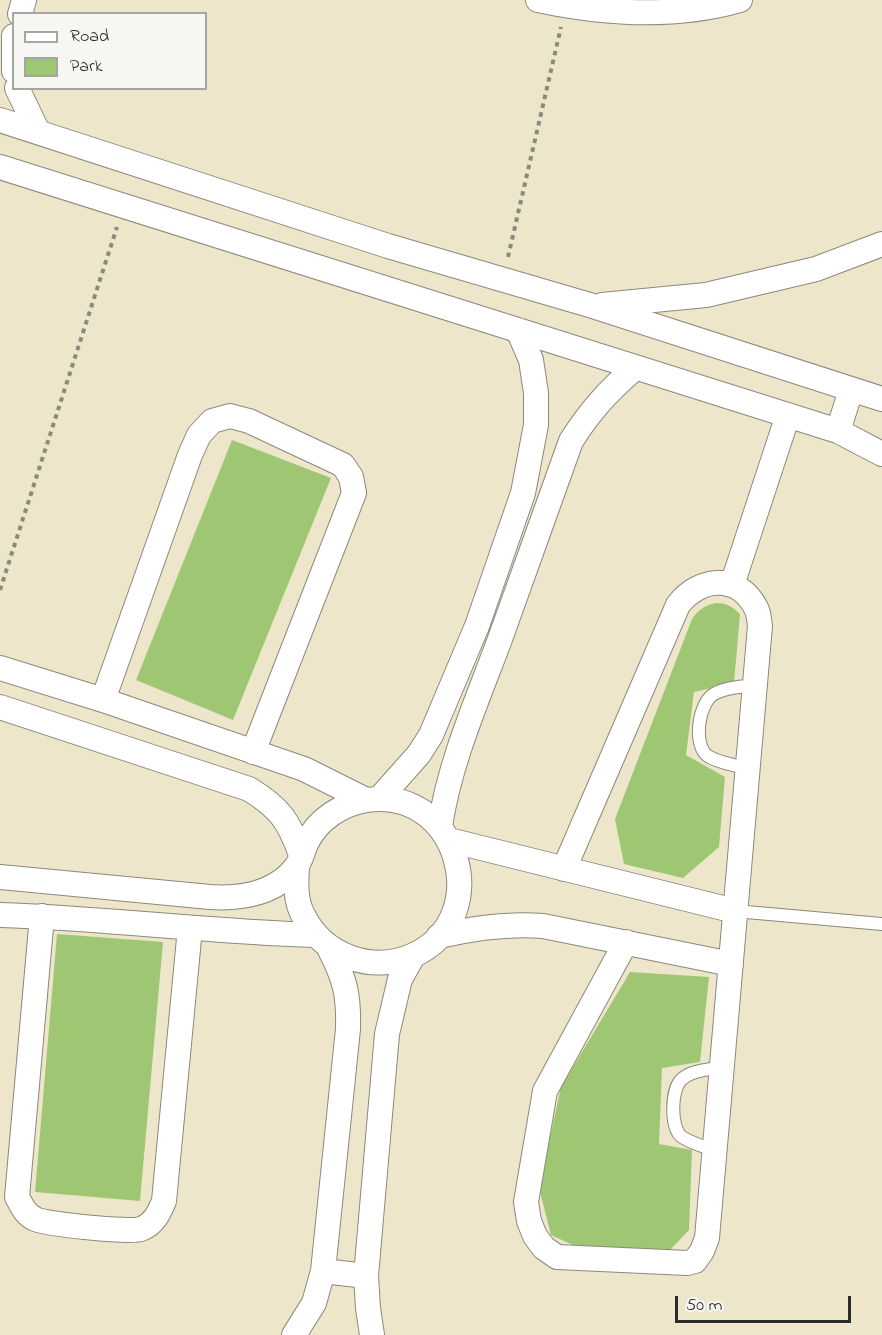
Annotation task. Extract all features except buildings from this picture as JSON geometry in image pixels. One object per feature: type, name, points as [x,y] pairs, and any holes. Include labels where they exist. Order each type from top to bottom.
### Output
[{"type":"street","points":[[538,0],[567,3],[604,12],[666,12],[740,0]]},
{"type":"street","points":[[9,42],[12,59]]},
{"type":"street","points":[[18,90],[38,132]]},
{"type":"street","points":[[0,120],[388,246],[593,306],[882,399]]},
{"type":"street","points":[[0,167],[788,415],[837,431],[882,454]]},
{"type":"street","points":[[593,306],[706,295],[816,269],[882,244]]},
{"type":"street","points":[[376,285],[388,246]]},
{"type":"street","points":[[372,800],[419,754],[431,735],[477,626],[523,493],[536,425],[536,393],[531,360],[518,330]]},
{"type":"street","points":[[444,833],[444,799],[459,747],[571,441],[588,413],[610,389],[635,368]]},
{"type":"street","points":[[837,431],[851,390]]},
{"type":"street","points":[[732,585],[788,415]]},
{"type":"street","points":[[103,700],[199,435],[212,421],[230,416],[249,421],[343,465],[351,477],[354,493],[253,752]]},
{"type":"street","points":[[529,461],[560,473]]},
{"type":"street","points":[[564,869],[678,605],[685,595],[707,583],[732,585],[747,595],[757,609],[760,626],[707,1238],[695,1261],[672,1263],[557,1257],[544,1248],[535,1236],[529,1221],[526,1202],[544,1091],[626,942]]},
{"type":"street","points":[[0,668],[103,700],[304,770],[372,800]]},
{"type":"street","points":[[0,707],[249,789],[266,799],[292,829],[299,860],[296,890],[302,914],[343,974],[348,1001],[323,1271],[314,1303],[294,1335]]},
{"type":"street","points":[[0,877],[232,898],[253,895],[274,886],[299,860],[311,834],[326,818],[345,806],[372,800],[395,801],[412,806],[427,815],[444,833],[456,856],[460,873],[460,890],[456,906],[439,936],[413,956],[385,963],[356,961],[322,942],[253,933],[42,916],[0,915]]},
{"type":"street","points":[[444,833],[564,869],[735,911]]},
{"type":"street","points":[[42,916],[18,1197],[24,1210],[36,1220],[121,1230],[140,1229],[156,1218],[164,1201],[190,928]]},
{"type":"street","points":[[439,936],[466,929],[517,924],[543,926],[731,964]]},
{"type":"street","points":[[372,1335],[366,1276],[387,1034],[400,979],[413,956]]},
{"type":"street","points":[[323,1271],[366,1276]]},
{"type":"lane","points":[[748,769],[707,756],[698,742],[702,707],[706,700],[720,691],[755,685]]},
{"type":"lane","points":[[735,911],[882,924]]},
{"type":"lane","points":[[713,1150],[682,1137],[676,1131],[673,1123],[676,1087],[680,1080],[694,1072],[722,1067]]},
{"type":"path","points":[[503,280],[567,3]]},
{"type":"path","points":[[0,590],[123,206]]},
{"type":"green space","points":[[232,440],[331,478],[233,720],[136,680]]},
{"type":"green space","points":[[715,603],[729,606],[740,614],[734,683],[694,692],[686,755],[725,777],[719,847],[683,878],[624,864],[615,819],[692,619],[702,609]]},
{"type":"green space","points":[[57,934],[163,942],[140,1201],[35,1192]]},
{"type":"green space","points":[[630,972],[709,977],[700,1062],[662,1068],[659,1144],[692,1150],[689,1230],[670,1250],[575,1246],[551,1235],[539,1188],[561,1087]]}]
